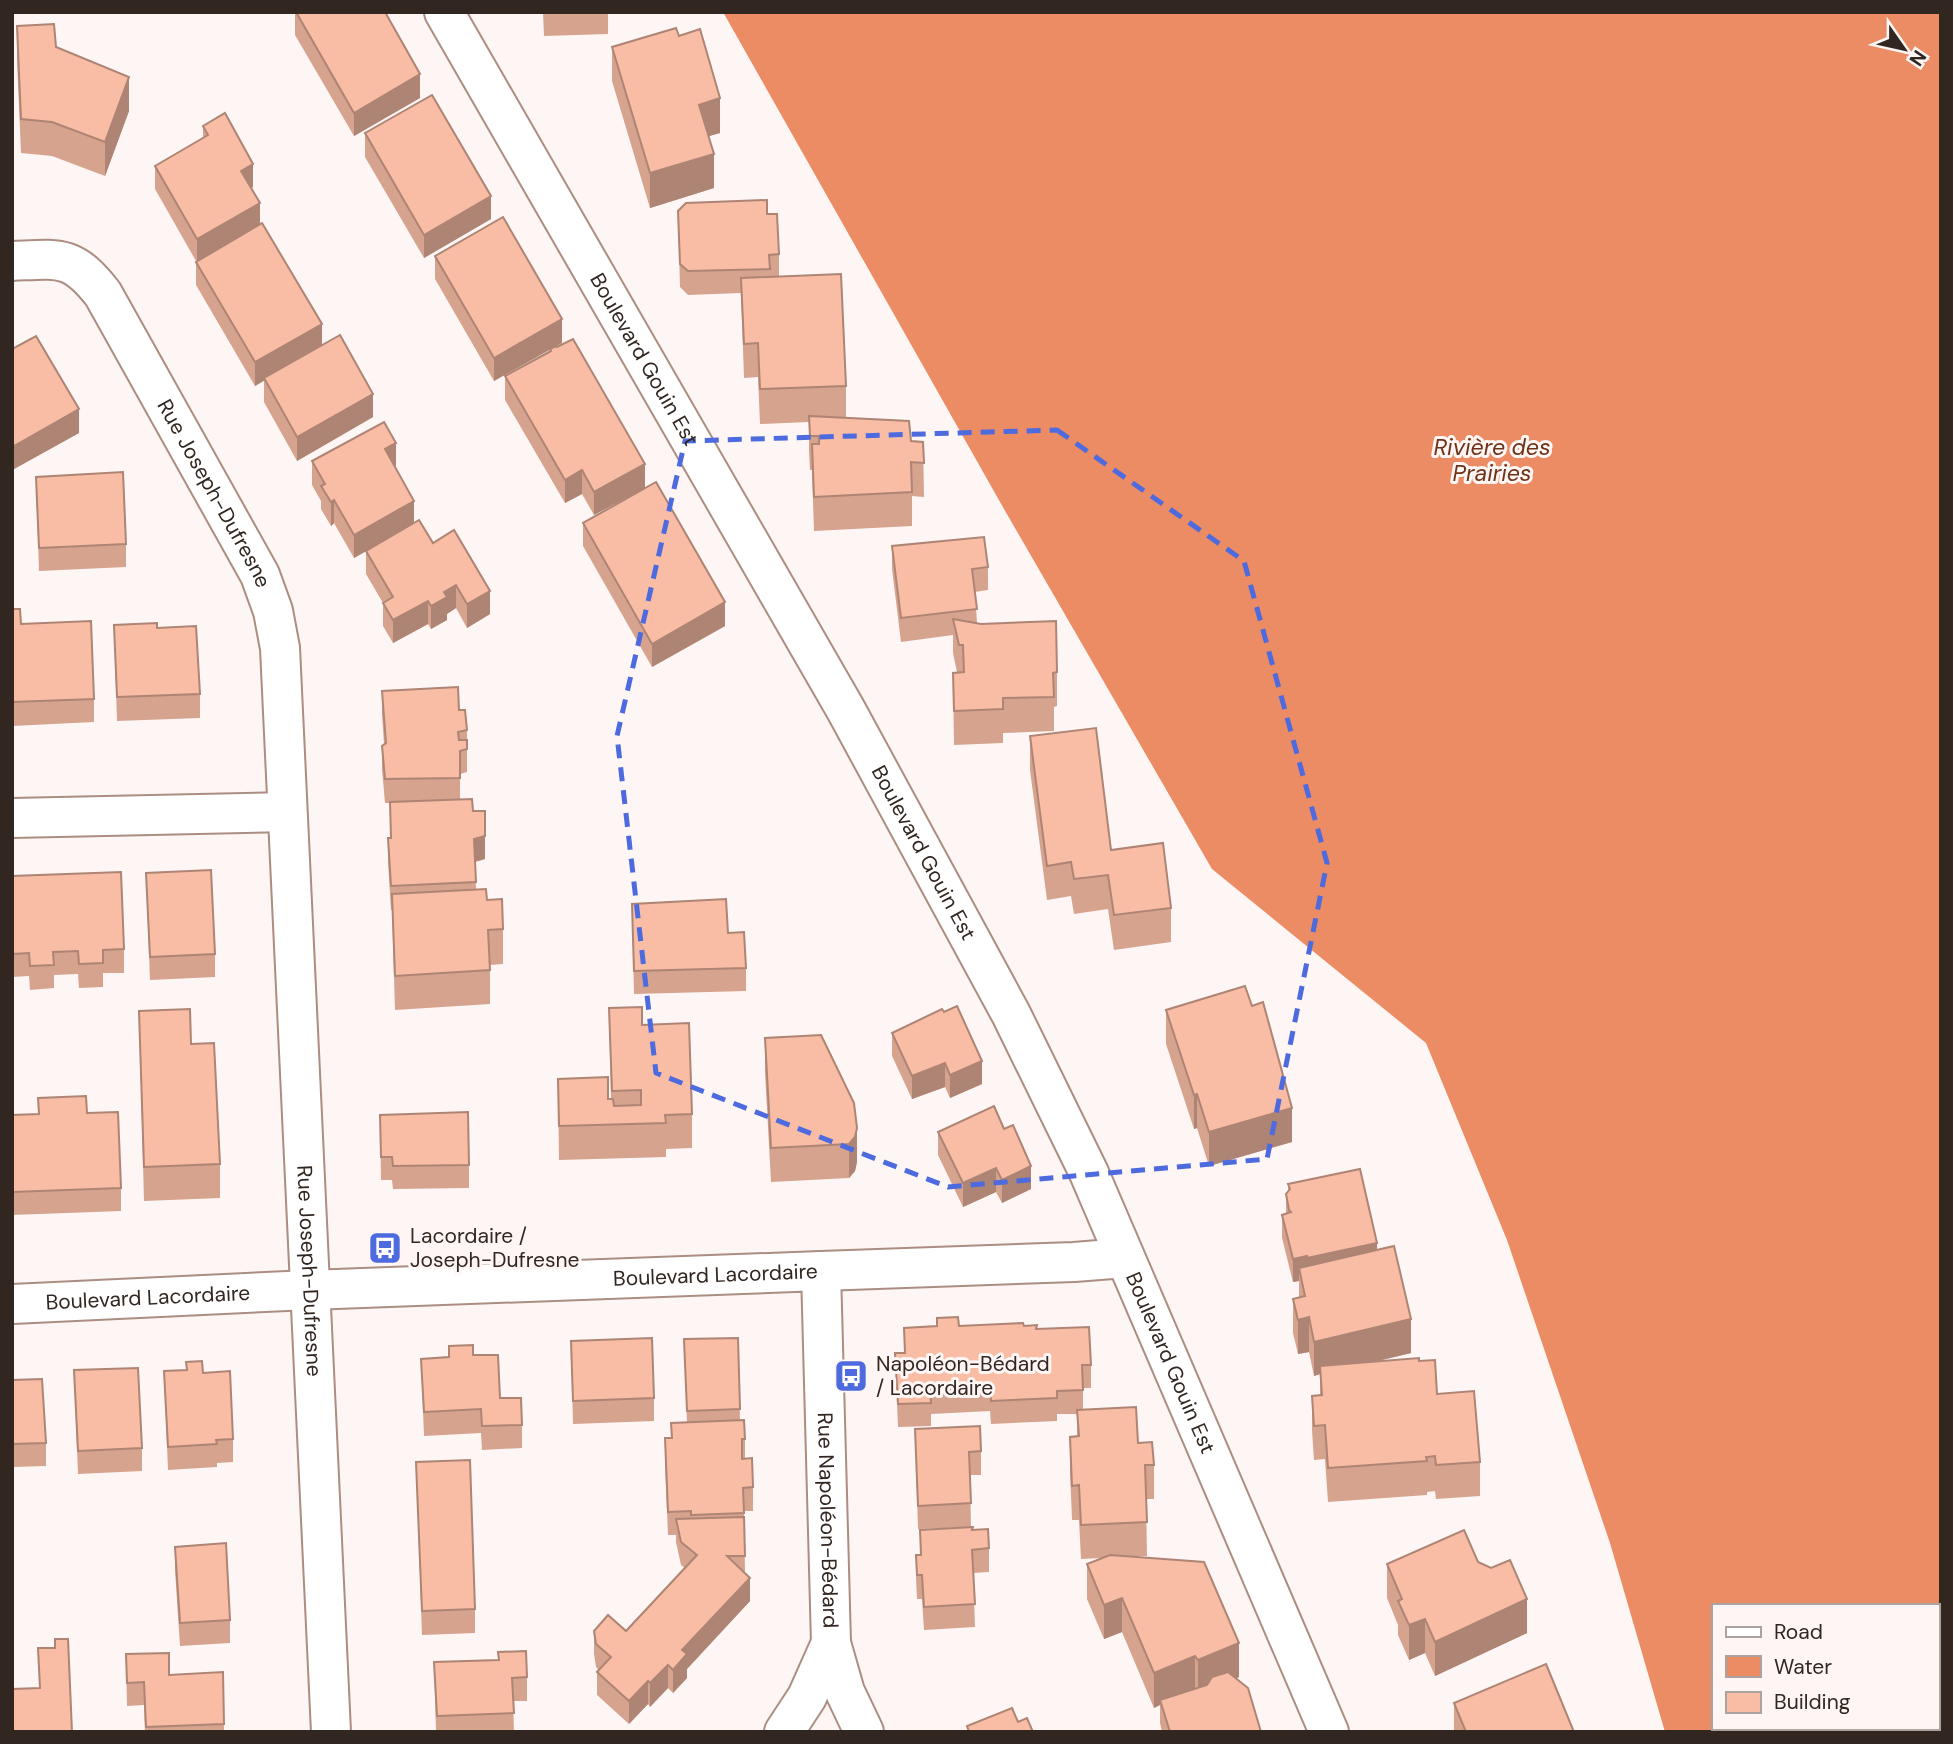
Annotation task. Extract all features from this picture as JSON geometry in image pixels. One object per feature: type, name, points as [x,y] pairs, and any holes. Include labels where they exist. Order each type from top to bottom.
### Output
[{"type":"street","name":"Boulevard Gouin Est","points":[[444,12],[846,710],[1011,1014],[1089,1173],[1329,1732]]},
{"type":"street","name":"Rue Joseph-Dufresne","points":[[12,261],[57,260],[76,265],[103,294],[260,575],[273,611],[280,648],[331,1732]]},
{"type":"street","points":[[12,818],[287,812]]},
{"type":"street","name":"Boulevard Lacordaire","points":[[12,1304],[1125,1258]]},
{"type":"street","name":"Rue Napoléon-Bédard","points":[[821,1271],[831,1643]]},
{"type":"street","points":[[783,1732],[807,1697],[831,1643]]},
{"type":"street","points":[[831,1643],[845,1692],[864,1732]]},
{"type":"highlighted area","points":[[1057,430],[1244,561],[1327,863],[1267,1159],[948,1187],[656,1073],[617,736],[685,441]]},
{"type":"water","name":"Rivière des Prairies","points":[[723,12],[1941,12],[1941,1732],[1665,1732],[1610,1543],[1507,1240],[1426,1043],[1212,869],[1004,509]]},
{"type":"building","points":[[296,12],[385,12],[420,74],[354,113]]},
{"type":"building","points":[[54,24],[56,47],[129,77],[105,142],[52,122],[21,119],[17,26]]},
{"type":"building","points":[[676,28],[679,36],[700,29],[720,98],[699,105],[714,154],[650,173],[612,47]]},
{"type":"building","points":[[432,95],[491,196],[424,235],[365,133]]},
{"type":"building","points":[[225,113],[253,164],[241,171],[260,203],[197,239],[155,166],[208,135],[203,126]]},
{"type":"building","points":[[767,200],[767,214],[777,214],[779,254],[769,255],[770,269],[688,271],[680,264],[678,211],[686,203]]},
{"type":"building","points":[[503,217],[562,319],[494,358],[435,256]]},
{"type":"building","points":[[262,223],[322,324],[255,362],[196,262]]},
{"type":"building","points":[[841,274],[846,386],[760,389],[758,343],[744,344],[741,278]]},
{"type":"building","points":[[340,335],[373,394],[297,437],[264,378]]},
{"type":"building","points":[[36,336],[79,409],[14,446],[12,349]]},
{"type":"building","points":[[573,339],[645,464],[594,492],[582,470],[565,480],[505,376],[551,351],[550,349]]},
{"type":"building","points":[[809,416],[909,421],[911,441],[923,442],[924,463],[911,462],[912,492],[814,497],[812,444],[819,444],[819,436],[810,436]]},
{"type":"building","points":[[384,422],[396,443],[385,449],[414,501],[354,535],[334,500],[331,502],[321,486],[325,484],[312,461]]},
{"type":"building","points":[[123,472],[126,544],[39,548],[36,477]]},
{"type":"building","points":[[656,482],[725,602],[652,644],[583,523]]},
{"type":"building","points":[[419,520],[433,543],[454,530],[490,591],[467,604],[456,585],[444,592],[447,597],[431,606],[428,601],[393,620],[383,603],[393,597],[366,551]]},
{"type":"building","points":[[984,537],[988,567],[972,569],[977,609],[901,618],[892,546]]},
{"type":"building","points":[[12,609],[20,609],[21,624],[91,621],[94,699],[12,702]]},
{"type":"building","points":[[953,619],[981,624],[1056,621],[1057,672],[1053,673],[1054,697],[1003,698],[1003,709],[954,711],[953,673],[964,672],[963,645],[959,645]]},
{"type":"building","points":[[157,623],[157,628],[196,626],[200,694],[117,697],[114,625]]},
{"type":"building","points":[[458,687],[459,710],[465,710],[467,730],[458,732],[459,740],[467,740],[467,749],[460,751],[460,778],[385,779],[382,746],[386,743],[382,691]]},
{"type":"building","points":[[1096,728],[1111,850],[1163,843],[1171,908],[1114,915],[1108,875],[1074,879],[1071,862],[1047,866],[1030,736]]},
{"type":"building","points":[[472,799],[473,811],[485,811],[485,836],[474,839],[476,882],[391,886],[388,838],[391,838],[390,802]]},
{"type":"building","points":[[211,870],[215,954],[150,957],[146,873]]},
{"type":"building","points":[[121,872],[124,949],[103,950],[103,963],[79,964],[78,951],[53,952],[54,965],[30,966],[29,953],[12,954],[12,876]]},
{"type":"building","points":[[486,889],[487,900],[502,899],[503,929],[488,930],[490,970],[395,976],[392,894]]},
{"type":"building","points":[[726,899],[728,933],[744,932],[746,968],[634,971],[632,904]]},
{"type":"building","points":[[1245,986],[1252,1006],[1263,1002],[1292,1108],[1209,1132],[1166,1010]]},
{"type":"building","points":[[957,1006],[982,1061],[950,1075],[945,1063],[912,1076],[892,1033],[942,1009],[944,1012]]},
{"type":"building","points":[[642,1007],[642,1025],[689,1023],[692,1114],[665,1115],[666,1123],[559,1126],[558,1079],[608,1077],[608,1099],[613,1099],[614,1106],[641,1105],[641,1090],[612,1091],[609,1008]]},
{"type":"building","points":[[190,1009],[191,1044],[214,1043],[220,1164],[144,1167],[139,1011]]},
{"type":"building","points":[[821,1035],[854,1103],[857,1128],[855,1137],[849,1144],[771,1148],[765,1038]]},
{"type":"building","points":[[86,1096],[87,1113],[118,1112],[121,1188],[12,1192],[12,1115],[39,1114],[38,1098]]},
{"type":"building","points":[[994,1106],[1004,1129],[1013,1125],[1031,1166],[1002,1180],[996,1168],[963,1183],[938,1132]]},
{"type":"building","points":[[468,1112],[469,1165],[393,1166],[392,1157],[381,1157],[380,1115]]},
{"type":"building","points":[[1360,1169],[1377,1243],[1293,1259],[1282,1215],[1291,1212],[1286,1194],[1290,1189],[1288,1184]]},
{"type":"building","points":[[1394,1246],[1411,1319],[1314,1342],[1309,1317],[1298,1320],[1293,1299],[1305,1296],[1299,1268]]},
{"type":"building","points":[[958,1317],[959,1326],[1023,1323],[1024,1326],[1037,1325],[1036,1329],[1089,1327],[1091,1365],[1082,1365],[1083,1390],[1057,1391],[1057,1398],[991,1401],[990,1388],[930,1390],[931,1403],[898,1404],[895,1353],[905,1353],[904,1328],[937,1326],[937,1318]]},
{"type":"building","points":[[652,1338],[654,1398],[573,1401],[571,1341]]},
{"type":"building","points":[[738,1338],[740,1409],[687,1411],[684,1339]]},
{"type":"building","points":[[473,1345],[473,1355],[498,1355],[500,1398],[521,1398],[522,1425],[482,1426],[481,1409],[424,1412],[421,1359],[449,1357],[449,1346]]},
{"type":"building","points":[[1419,1358],[1419,1361],[1435,1360],[1437,1394],[1474,1391],[1480,1462],[1436,1465],[1435,1456],[1426,1457],[1427,1461],[1328,1468],[1325,1425],[1314,1426],[1312,1396],[1322,1395],[1320,1366]]},
{"type":"building","points":[[202,1361],[203,1373],[230,1371],[233,1439],[216,1440],[217,1444],[168,1447],[164,1371],[187,1370],[186,1362]]},
{"type":"building","points":[[138,1368],[142,1448],[78,1451],[74,1370]]},
{"type":"building","points":[[42,1379],[46,1443],[12,1444],[12,1380]]},
{"type":"building","points":[[1136,1407],[1138,1443],[1152,1442],[1154,1465],[1145,1465],[1147,1522],[1081,1525],[1079,1485],[1072,1486],[1070,1437],[1079,1436],[1077,1410]]},
{"type":"building","points":[[744,1420],[742,1459],[752,1458],[753,1487],[743,1488],[744,1513],[691,1515],[691,1511],[668,1512],[665,1438],[672,1438],[671,1423]]},
{"type":"building","points":[[980,1426],[981,1451],[969,1452],[971,1503],[918,1506],[915,1429]]},
{"type":"building","points":[[470,1460],[475,1609],[422,1611],[416,1462]]},
{"type":"building","points":[[744,1517],[745,1556],[727,1556],[750,1578],[682,1650],[687,1654],[673,1670],[668,1665],[629,1701],[597,1672],[611,1657],[596,1644],[594,1631],[608,1615],[626,1631],[697,1555],[681,1542],[676,1519]]},
{"type":"building","points":[[973,1527],[972,1530],[988,1529],[989,1548],[972,1550],[975,1604],[924,1607],[922,1575],[917,1575],[916,1555],[921,1555],[920,1530]]},
{"type":"building","points":[[1464,1530],[1478,1562],[1491,1568],[1510,1560],[1527,1599],[1435,1642],[1425,1619],[1409,1625],[1398,1601],[1402,1599],[1387,1564]]},
{"type":"building","points":[[226,1543],[230,1620],[180,1623],[175,1547]]},
{"type":"building","points":[[1110,1555],[1204,1562],[1239,1643],[1198,1660],[1195,1656],[1154,1673],[1122,1598],[1104,1605],[1087,1564]]},
{"type":"building","points":[[55,1639],[68,1639],[72,1732],[12,1732],[12,1689],[40,1688],[38,1648],[55,1648]]},
{"type":"building","points":[[526,1651],[527,1677],[512,1678],[514,1713],[437,1716],[434,1662],[499,1660],[498,1652]]},
{"type":"building","points":[[169,1653],[169,1675],[223,1672],[224,1724],[146,1727],[144,1682],[127,1683],[126,1654]]},
{"type":"building","points":[[1546,1664],[1574,1732],[1466,1732],[1454,1703]]},
{"type":"building","points":[[1228,1672],[1248,1688],[1261,1732],[1170,1732],[1160,1700],[1207,1685],[1212,1677]]},
{"type":"building","points":[[1012,1708],[1018,1722],[1027,1718],[1033,1732],[969,1732],[967,1726]]},
{"type":"place","name":"Lacordaire / Joseph-Dufresne","points":[[385,1248]]},
{"type":"place","name":"Napoléon-Bédard / Lacordaire","points":[[851,1376]]}]
